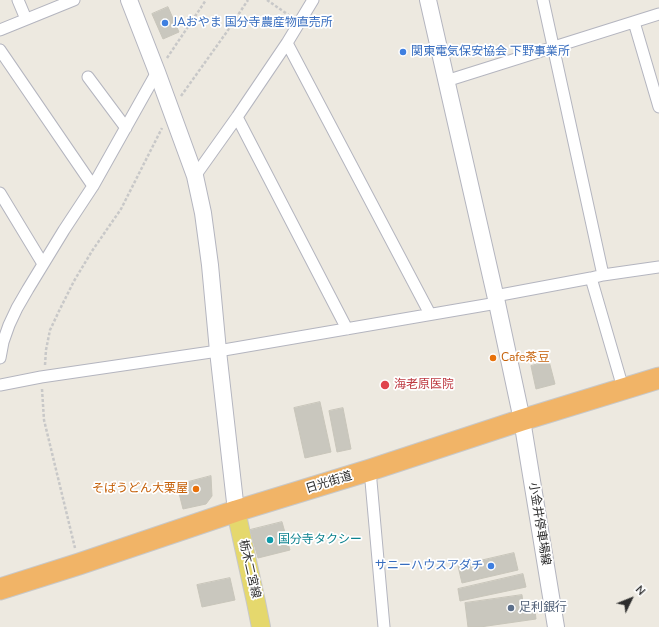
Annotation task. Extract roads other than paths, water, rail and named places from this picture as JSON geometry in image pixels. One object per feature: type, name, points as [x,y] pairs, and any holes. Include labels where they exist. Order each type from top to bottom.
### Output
[{"type":"highway","name":"日光街道","points":[[0,589],[236,511],[370,470],[623,388],[659,378]]},
{"type":"main road","name":"栃木二宮線","points":[[236,511],[261,627]]},
{"type":"street","points":[[18,0],[26,19]]},
{"type":"street","points":[[0,30],[74,0]]},
{"type":"street","points":[[129,0],[195,176],[203,213],[210,265],[236,511]]},
{"type":"street","points":[[195,176],[287,43],[313,0]]},
{"type":"street","name":"小金井停車場線","points":[[428,0],[522,420],[556,627]]},
{"type":"street","points":[[543,0],[603,275]]},
{"type":"street","points":[[446,81],[659,14]]},
{"type":"street","points":[[634,22],[659,107]]},
{"type":"street","points":[[287,43],[430,314]]},
{"type":"street","points":[[0,50],[93,186]]},
{"type":"street","points":[[0,358],[1,340],[28,288],[93,186],[157,72]]},
{"type":"street","points":[[88,78],[126,128]]},
{"type":"street","points":[[237,117],[347,329]]},
{"type":"street","points":[[0,193],[43,264]]},
{"type":"street","points":[[0,385],[41,377],[218,351],[347,329],[430,314],[603,275],[659,267]]},
{"type":"street","points":[[591,278],[623,388]]},
{"type":"street","points":[[370,470],[384,627]]},
{"type":"place","name":"JAおやま 国分寺農産物直売所","points":[[165,23]]},
{"type":"place","name":"関東電気保安協会 下野事業所","points":[[403,52]]},
{"type":"place","name":"Cafe茶豆","points":[[493,358]]},
{"type":"place","name":"海老原医院","points":[[385,385]]},
{"type":"place","name":"そばうどん大栗屋","points":[[196,489]]},
{"type":"place","name":"国分寺タクシー","points":[[270,540]]},
{"type":"place","name":"サニーハウスアダチ","points":[[491,566]]},
{"type":"place","name":"足利銀行","points":[[511,608]]}]
